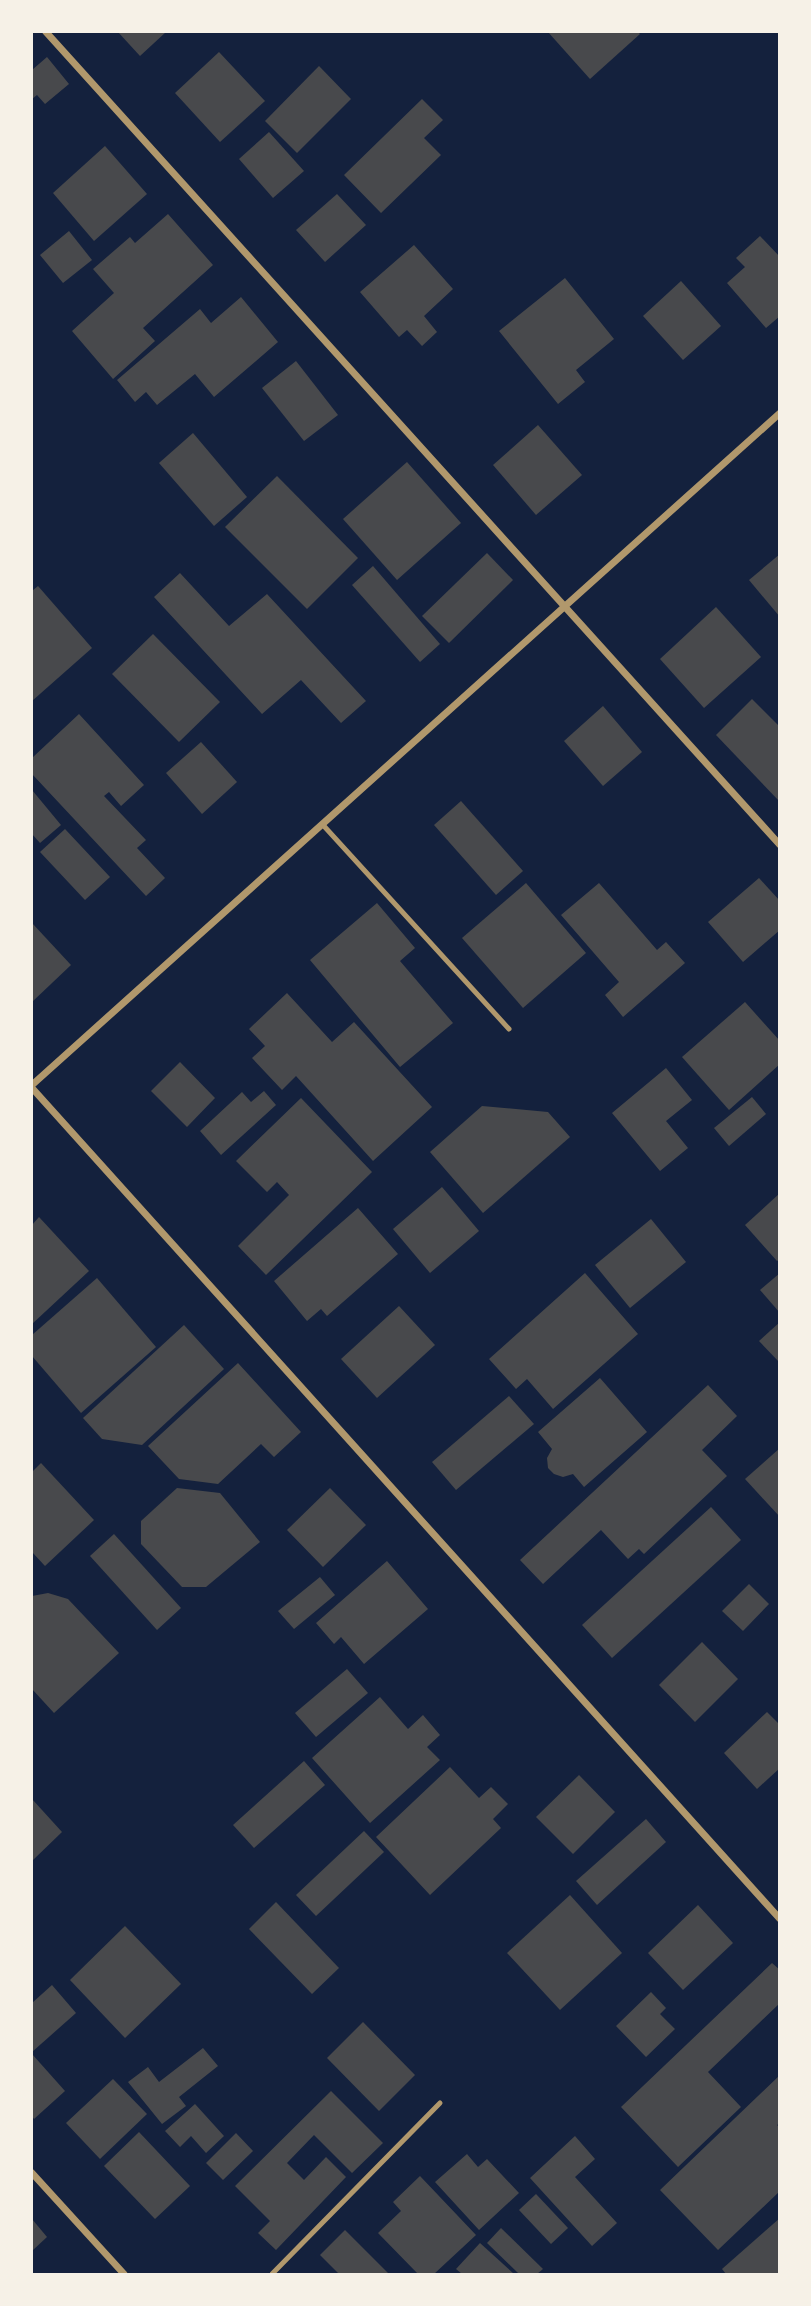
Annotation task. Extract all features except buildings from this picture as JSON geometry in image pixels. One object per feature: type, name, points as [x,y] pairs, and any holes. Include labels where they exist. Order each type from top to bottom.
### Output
[{"type":"street","points":[[46,32],[779,845]]},
{"type":"street","points":[[779,413],[32,1086],[779,1919]]},
{"type":"street","points":[[32,2173],[124,2274]]},
{"type":"lane","points":[[323,825],[509,1029]]},
{"type":"lane","points":[[272,2274],[440,2103]]}]
